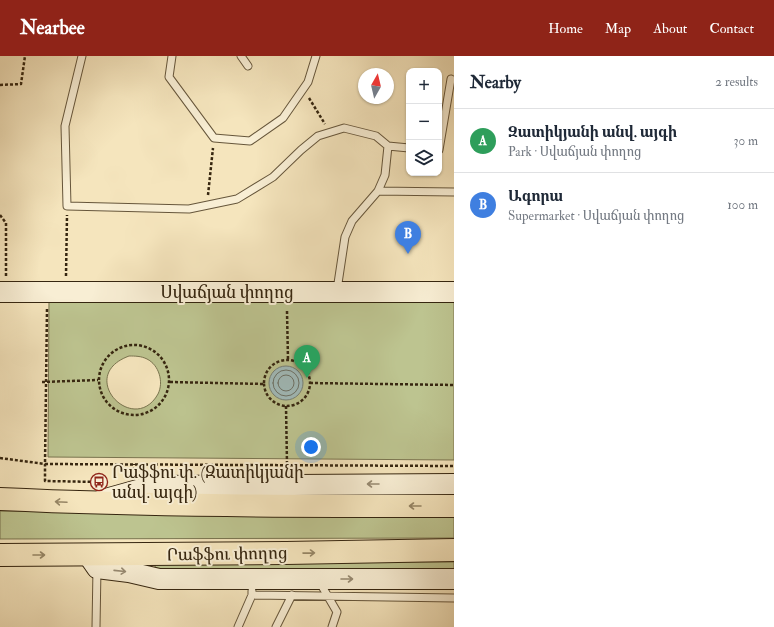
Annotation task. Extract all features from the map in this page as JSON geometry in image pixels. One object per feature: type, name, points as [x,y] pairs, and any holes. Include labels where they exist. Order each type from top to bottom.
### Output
[{"type":"main road","name":"Սվաճյան փողոց","points":[[3,292],[454,292]]},
{"type":"main road","points":[[92,503],[152,486],[454,484]]},
{"type":"main road","points":[[0,499],[92,503],[285,506],[454,506]]},
{"type":"main road","name":"Րաֆֆու փողոց","points":[[0,555],[93,562],[454,550]]},
{"type":"main road","points":[[93,562],[159,579],[252,587],[323,587],[454,579]]},
{"type":"lane","points":[[82,56],[65,126],[67,206],[189,209],[237,199],[273,177],[300,150],[318,136],[344,128],[376,136],[388,146],[406,148]]},
{"type":"lane","points":[[172,56],[169,77],[214,138],[250,141],[283,118],[308,82],[316,56]]},
{"type":"lane","points":[[241,56],[248,66]]},
{"type":"lane","points":[[441,140],[451,79]]},
{"type":"lane","points":[[337,291],[345,237],[352,221],[378,191],[385,175],[388,146]]},
{"type":"lane","points":[[378,191],[454,192]]},
{"type":"lane","points":[[93,562],[96,627]]},
{"type":"lane","points":[[238,627],[252,587],[292,595],[323,587],[454,598]]},
{"type":"lane","points":[[323,587],[337,612],[332,627]]},
{"type":"lane","points":[[276,627],[292,595]]},
{"type":"path","points":[[0,85],[21,84],[25,56]]},
{"type":"path","points":[[303,90],[331,132]]},
{"type":"path","points":[[207,205],[214,138]]},
{"type":"path","points":[[67,206],[46,383],[45,481],[106,482]]},
{"type":"path","points":[[0,215],[6,223],[3,292]]},
{"type":"path","points":[[287,311],[288,360]]},
{"type":"path","points":[[135,345],[144,346],[153,350],[160,356],[166,364],[170,382],[165,398],[157,407],[146,414],[137,416],[129,415],[113,409],[107,403],[101,392],[98,380],[100,370],[110,355],[117,349],[135,345]]},
{"type":"path","points":[[288,360],[301,365],[306,370],[310,383],[309,391],[306,397],[293,406],[286,406],[273,402],[265,391],[264,384],[264,377],[271,366],[288,360]]},
{"type":"path","points":[[42,382],[98,380]]},
{"type":"path","points":[[170,382],[264,384]]},
{"type":"path","points":[[310,383],[454,385]]},
{"type":"path","points":[[286,406],[287,464]]},
{"type":"path","points":[[0,458],[45,464],[454,466]]},
{"type":"path","points":[[134,464],[134,476]]},
{"type":"green space","points":[[49,298],[454,302],[454,460],[48,457]],"holes":[[[129,356],[138,356],[147,359],[155,365],[159,374],[160,389],[158,394],[148,406],[136,409],[124,406],[114,399],[108,388],[107,376],[114,365]]]},
{"type":"green space","points":[[0,511],[454,514],[454,538],[0,539]]},
{"type":"green space","points":[[181,561],[454,562],[454,574],[162,571],[155,567],[155,564]]},
{"type":"water","points":[[289,366],[298,371],[302,376],[302,390],[298,395],[293,399],[283,400],[279,399],[270,390],[269,380],[270,376],[279,367]]},
{"type":"place","name":"Ագորա","points":[[408,254]]},
{"type":"place","name":"Զատիկյանի անվ. այգի","points":[[307,378]]},
{"type":"place","name":"Րաֆֆու փ. (Զատիկյանի անվ. այգի)","points":[[99,482]]}]
